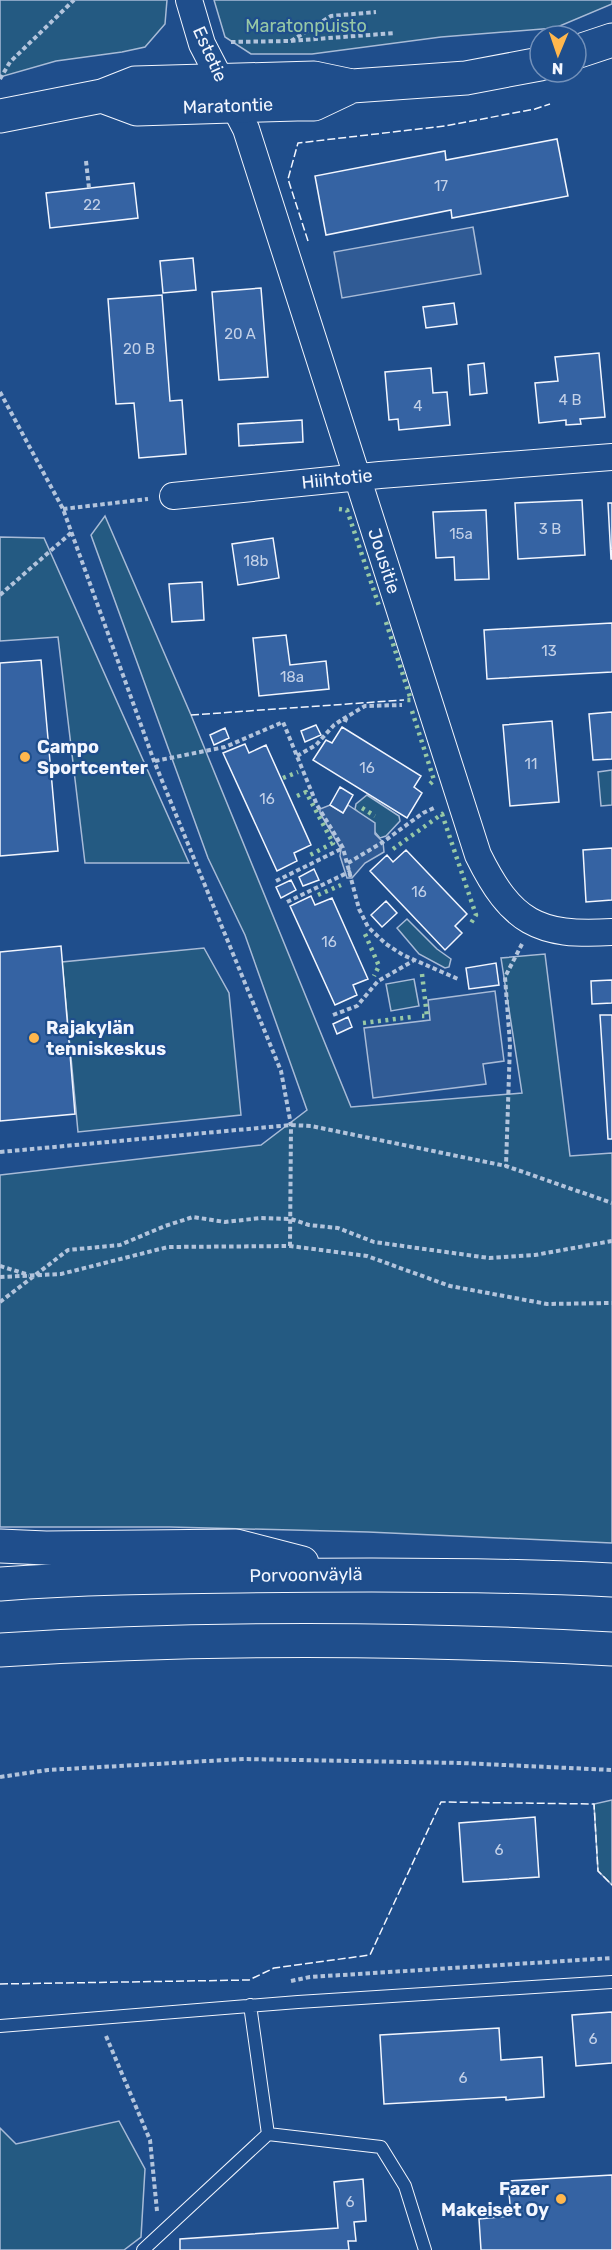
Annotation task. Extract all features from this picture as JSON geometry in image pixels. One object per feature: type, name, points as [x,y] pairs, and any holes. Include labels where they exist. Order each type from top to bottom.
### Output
[{"type":"main road","points":[[588,48],[612,39]]},
{"type":"main road","name":"Maratontie","points":[[0,116],[102,96],[137,109],[228,93],[315,104],[352,86],[466,78],[528,66]]},
{"type":"main road","points":[[0,1546],[46,1548],[236,1546],[345,1574]]},
{"type":"main road","name":"Porvoonväylä","points":[[0,1584],[67,1579],[345,1574],[513,1575],[612,1580]]},
{"type":"main road","points":[[0,1650],[89,1644],[411,1640],[612,1649]]},
{"type":"main road","points":[[0,1661],[89,1644]]},
{"type":"street","name":"Estetie","points":[[189,0],[202,44],[228,93]]},
{"type":"street","name":"Jousitie","points":[[228,93],[246,129],[478,855],[492,884],[508,905],[532,922],[554,932],[579,934],[612,932]]},
{"type":"street","name":"Hiihtotie","points":[[173,496],[356,477],[612,457]]},
{"type":"lane","points":[[0,2026],[250,2005],[612,1982]]},
{"type":"lane","points":[[250,2005],[268,2134]]},
{"type":"lane","points":[[143,2250],[268,2134],[381,2146],[405,2186],[425,2250]]},
{"type":"path","points":[[0,79],[10,62],[74,0]]},
{"type":"path","points":[[290,41],[331,16],[376,12]]},
{"type":"path","points":[[228,42],[290,41],[395,33]]},
{"type":"path","points":[[86,161],[89,188]]},
{"type":"path","points":[[0,392],[63,509],[154,761],[281,1071],[291,1125],[290,1246]]},
{"type":"path","points":[[63,509],[173,496]]},
{"type":"path","points":[[0,595],[72,532]]},
{"type":"path","points":[[297,756],[316,745],[334,725],[365,706],[431,704]]},
{"type":"path","points":[[154,761],[225,747],[283,722],[317,805],[343,848],[351,871],[359,909],[368,927],[386,945],[458,979]]},
{"type":"path","points":[[348,863],[383,842],[423,813],[459,794]]},
{"type":"path","points":[[276,881],[343,848]]},
{"type":"path","points":[[287,902],[351,871]]},
{"type":"path","points":[[506,1166],[510,1044],[505,977],[532,922]]},
{"type":"path","points":[[333,1015],[357,1006],[378,981],[414,960]]},
{"type":"path","points":[[0,1152],[291,1125],[322,1128],[506,1166],[612,1203]]},
{"type":"path","points":[[0,1302],[68,1250],[120,1245],[193,1217],[225,1222],[261,1218],[291,1218],[309,1225],[338,1228],[374,1242],[489,1258],[535,1255],[612,1241]]},
{"type":"path","points":[[0,1277],[61,1274],[168,1247],[290,1246],[367,1256],[450,1286],[547,1304],[612,1303]]},
{"type":"path","points":[[0,1266],[32,1276]]},
{"type":"path","points":[[0,1777],[48,1770],[244,1759],[461,1763],[612,1770]]},
{"type":"green space","points":[[0,0],[167,0],[165,24],[145,47],[56,61],[0,77]]},
{"type":"green space","name":"Maratonpuisto","points":[[214,0],[612,0],[612,4],[564,24],[528,24],[528,30],[441,37],[312,54],[251,54],[225,37]]},
{"type":"green space","points":[[105,516],[191,715],[351,1107],[522,1093],[501,958],[545,954],[570,1156],[612,1153],[612,1543],[368,1532],[170,1527],[0,1527],[0,1175],[261,1145],[307,1110],[245,935],[208,858],[91,535]]},
{"type":"green space","points":[[0,537],[44,538],[189,863],[85,863],[58,637],[0,641]]},
{"type":"green space","points":[[612,770],[612,805],[601,806],[598,772]]},
{"type":"green space","points":[[367,795],[399,816],[400,821],[386,836],[380,838],[355,809],[356,804]]},
{"type":"green space","points":[[407,919],[437,949],[451,959],[449,967],[445,968],[419,954],[397,928]]},
{"type":"green space","points":[[204,948],[229,993],[241,1115],[78,1132],[62,962]]},
{"type":"green space","points":[[414,979],[419,1006],[391,1011],[386,984]]},
{"type":"green space","points":[[612,1800],[612,1885],[598,1871],[594,1804]]},
{"type":"green space","points":[[119,2121],[145,2169],[141,2237],[124,2250],[0,2250],[0,2128],[16,2144]]},
{"type":"shaded area","points":[[473,227],[481,274],[342,298],[334,252]]},
{"type":"shaded area","points":[[330,805],[343,813],[348,805],[375,823],[375,834],[383,842],[384,852],[365,863],[352,878],[347,878],[340,856],[341,849],[320,813],[320,809]]},
{"type":"shaded area","points":[[495,991],[504,1061],[483,1064],[486,1084],[373,1098],[364,1028],[430,1020],[428,1000]]},
{"type":"building","points":[[557,139],[568,196],[452,218],[451,210],[326,235],[315,176],[445,151],[446,160]]},
{"type":"building","points":[[134,183],[138,218],[50,228],[46,193]]},
{"type":"building","points":[[193,258],[196,290],[163,293],[160,261]]},
{"type":"building","points":[[261,288],[268,377],[219,380],[212,292]]},
{"type":"building","points":[[162,295],[170,401],[182,400],[186,454],[139,458],[134,403],[116,404],[108,299]]},
{"type":"building","points":[[454,303],[457,324],[426,328],[423,307]]},
{"type":"building","points":[[599,353],[605,417],[580,419],[581,424],[566,425],[566,420],[539,423],[535,383],[558,381],[555,357]]},
{"type":"building","points":[[484,363],[487,393],[470,395],[468,365]]},
{"type":"building","points":[[431,368],[433,393],[447,392],[450,425],[399,430],[398,419],[389,420],[385,372]]},
{"type":"building","points":[[302,420],[303,442],[239,446],[238,424]]},
{"type":"building","points":[[582,500],[585,555],[518,559],[515,503]]},
{"type":"building","points":[[608,503],[612,503],[612,559],[611,559]]},
{"type":"building","points":[[486,510],[489,579],[455,580],[454,557],[436,558],[433,512]]},
{"type":"building","points":[[273,538],[279,578],[238,585],[232,544]]},
{"type":"building","points":[[202,582],[204,620],[172,622],[169,584]]},
{"type":"building","points":[[612,623],[612,672],[487,679],[484,630]]},
{"type":"building","points":[[286,635],[290,665],[326,661],[329,689],[259,696],[253,638]]},
{"type":"building","name":"Campo Sportcenter","points":[[41,660],[58,851],[0,856],[0,663]]},
{"type":"building","points":[[612,712],[612,759],[593,760],[589,714]]},
{"type":"building","points":[[552,721],[559,802],[510,806],[503,725]]},
{"type":"building","points":[[316,725],[321,735],[305,742],[301,731]]},
{"type":"building","points":[[342,727],[421,776],[414,787],[422,793],[407,818],[313,760],[326,740],[332,743]]},
{"type":"building","points":[[225,728],[229,738],[214,745],[210,735]]},
{"type":"building","points":[[245,744],[249,753],[266,745],[311,845],[294,853],[297,861],[277,871],[223,753]]},
{"type":"building","points":[[340,787],[353,795],[343,813],[330,805]]},
{"type":"building","points":[[612,848],[612,900],[586,902],[583,850]]},
{"type":"building","points":[[406,850],[467,914],[455,926],[462,933],[445,950],[370,871],[387,855],[393,862]]},
{"type":"building","points":[[314,869],[319,880],[303,886],[299,877]]},
{"type":"building","points":[[291,880],[296,890],[281,898],[276,887]]},
{"type":"building","points":[[311,896],[315,905],[332,898],[368,979],[353,985],[357,995],[335,1005],[290,906]]},
{"type":"building","points":[[386,901],[397,913],[382,927],[371,915]]},
{"type":"building","name":"Rajakylän tenniskeskus","points":[[61,946],[75,1114],[0,1121],[0,952]]},
{"type":"building","points":[[496,963],[499,985],[469,989],[466,968]]},
{"type":"building","points":[[612,980],[612,1003],[592,1004],[591,981]]},
{"type":"building","points":[[600,1015],[612,1015],[612,1139],[608,1139]]},
{"type":"building","points":[[348,1017],[352,1027],[337,1034],[333,1024]]},
{"type":"building","points":[[535,1817],[539,1877],[463,1882],[459,1823]]},
{"type":"building","points":[[612,2012],[612,2063],[576,2066],[572,2015]]},
{"type":"building","points":[[499,2028],[501,2060],[542,2057],[544,2097],[384,2104],[380,2035]]},
{"type":"building","name":"Fazer Makeiset Oy","points":[[612,2175],[612,2250],[481,2250],[479,2219],[511,2216],[508,2181]]},
{"type":"building","points":[[363,2179],[366,2221],[354,2222],[356,2241],[348,2241],[349,2250],[180,2250],[180,2239],[338,2228],[334,2182]]},
{"type":"hedge","points":[[339,509],[347,510],[379,606]]},
{"type":"hedge","points":[[386,622],[411,700],[404,700]]},
{"type":"hedge","points":[[412,711],[434,780],[429,785]]},
{"type":"hedge","points":[[283,778],[298,772]]},
{"type":"hedge","points":[[297,796],[306,792],[333,843],[310,855]]},
{"type":"hedge","points":[[362,808],[375,816]]},
{"type":"hedge","points":[[393,849],[442,814],[476,915],[471,923]]},
{"type":"hedge","points":[[318,895],[341,885]]},
{"type":"hedge","points":[[365,934],[379,966],[374,976]]},
{"type":"hedge","points":[[422,974],[427,1016],[422,1016]]},
{"type":"hedge","points":[[363,1023],[412,1017]]},
{"type":"fence","points":[[308,241],[288,179],[298,143],[445,126],[535,109],[550,104]]},
{"type":"fence","points":[[191,715],[404,700]]},
{"type":"fence","points":[[0,1984],[249,1980],[274,1968],[370,1955],[441,1802],[594,1804],[598,1871],[612,1885]]},
{"type":"place","name":"Campo Sportcenter","points":[[25,757]]},
{"type":"place","name":"Rajakylän tenniskeskus","points":[[34,1038]]},
{"type":"place","name":"Fazer Makeiset Oy","points":[[561,2199]]}]
